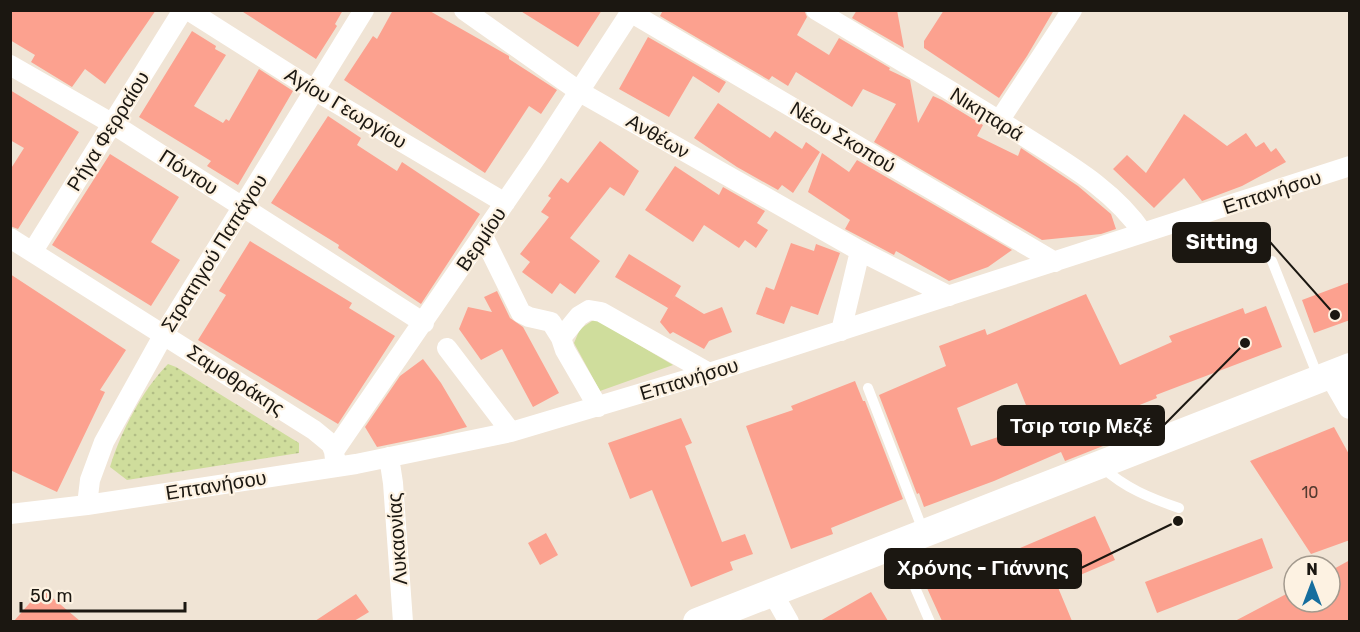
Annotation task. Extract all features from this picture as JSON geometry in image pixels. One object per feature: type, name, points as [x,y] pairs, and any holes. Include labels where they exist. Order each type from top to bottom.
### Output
[{"type":"main road","points":[[697,621],[1333,374]]},
{"type":"street","name":"Ρήγα Φερραίου","points":[[33,251],[183,10]]},
{"type":"street","name":"Αγίου Γεωργίου","points":[[188,10],[314,90],[505,203]]},
{"type":"street","name":"Στρατηγού Παπάγου","points":[[87,505],[90,480],[104,442],[164,333],[364,10]]},
{"type":"street","name":"Ανθέων","points":[[464,10],[580,92],[860,251],[948,296]]},
{"type":"street","name":"Νικηταρά","points":[[816,10],[999,121],[1096,184],[1122,206],[1143,233]]},
{"type":"street","points":[[999,121],[1072,10]]},
{"type":"street","name":"Βερμίου","points":[[335,459],[580,92],[631,11]]},
{"type":"street","name":"Νέου Σκοπού","points":[[631,11],[1055,262]]},
{"type":"street","name":"Πόντου","points":[[10,65],[113,124],[424,323]]},
{"type":"street","name":"Επτανήσου","points":[[10,514],[87,505],[335,459],[389,458],[511,432],[709,373],[1350,166]]},
{"type":"street","points":[[483,236],[521,313],[551,322],[598,407]]},
{"type":"street","name":"Σαμοθράκης","points":[[10,238],[164,333],[314,430],[331,444],[335,459]]},
{"type":"street","points":[[841,331],[860,251]]},
{"type":"street","points":[[561,338],[579,316],[589,310],[601,312],[709,373]]},
{"type":"street","points":[[447,348],[511,432]]},
{"type":"street","points":[[1333,374],[1350,407]]},
{"type":"street","name":"Λυκαονίας","points":[[389,458],[393,483],[402,621]]},
{"type":"street","points":[[772,592],[789,621]]},
{"type":"lane","points":[[1272,261],[1333,374]]},
{"type":"lane","points":[[868,388],[924,533]]},
{"type":"lane","points":[[1099,465],[1117,480],[1144,496],[1179,508]]},
{"type":"lane","points":[[896,544],[930,621]]},
{"type":"green space","points":[[595,319],[673,365],[600,391],[574,343],[580,329]]},
{"type":"green space","points":[[168,364],[299,443],[299,453],[127,480],[110,467],[114,454],[141,399]]},
{"type":"building","points":[[10,10],[156,10],[105,84],[85,69],[72,87],[31,62],[35,55],[10,40]]},
{"type":"building","points":[[240,10],[343,10],[335,24],[337,26],[316,59]]},
{"type":"building","points":[[393,10],[428,10],[509,56],[509,59],[557,90],[541,114],[529,106],[485,173],[344,80],[373,36],[377,39]]},
{"type":"building","points":[[519,10],[602,10],[578,47]]},
{"type":"building","points":[[663,10],[804,10],[807,17],[797,35],[829,55],[839,38],[890,68],[889,70],[910,80],[918,123],[933,96],[942,100],[983,125],[977,136],[1018,156],[1021,148],[1078,186],[1111,214],[1116,229],[1101,234],[1042,240],[874,142],[896,104],[863,89],[852,107],[796,72],[788,86],[772,76],[769,80],[660,16]]},
{"type":"building","points":[[857,10],[897,10],[904,48],[852,18]]},
{"type":"building","points":[[944,10],[1054,10],[999,98],[924,48],[924,41]]},
{"type":"building","points":[[192,31],[226,55],[194,106],[223,123],[226,119],[229,121],[259,69],[293,91],[238,185],[207,166],[211,161],[139,117]]},
{"type":"building","points":[[648,37],[726,82],[719,93],[693,76],[669,117],[619,89]]},
{"type":"building","points":[[10,90],[79,132],[18,229],[10,226],[10,170],[24,148],[10,140]]},
{"type":"building","points":[[718,103],[770,138],[775,131],[802,149],[806,142],[820,152],[793,193],[782,185],[778,190],[737,167],[694,138]]},
{"type":"building","points":[[1184,114],[1227,146],[1246,133],[1256,147],[1264,142],[1271,152],[1276,148],[1286,162],[1242,186],[1202,201],[1184,178],[1154,208],[1113,169],[1127,155],[1146,173]]},
{"type":"building","points":[[328,116],[361,138],[357,145],[397,171],[402,162],[480,214],[421,304],[338,248],[339,245],[271,203]]},
{"type":"building","points":[[600,141],[639,171],[624,196],[610,187],[570,238],[600,261],[575,294],[560,283],[552,294],[522,272],[530,262],[520,254],[549,217],[541,212],[551,198],[548,196],[561,178],[568,183]]},
{"type":"building","points":[[822,153],[849,172],[857,160],[1012,250],[988,267],[949,281],[896,251],[894,255],[845,229],[850,220],[808,192]]},
{"type":"building","points":[[110,154],[179,197],[151,242],[180,260],[151,306],[52,245]]},
{"type":"building","points":[[675,166],[719,195],[723,187],[765,211],[757,223],[768,230],[756,248],[745,240],[739,248],[704,225],[693,242],[645,210]]},
{"type":"building","points":[[250,241],[352,303],[349,308],[395,336],[338,424],[198,340],[226,295],[219,291]]},
{"type":"building","points":[[791,243],[814,251],[816,244],[840,253],[818,315],[791,306],[784,324],[756,314],[766,287],[774,290]]},
{"type":"building","points":[[629,254],[681,286],[668,308],[615,277]]},
{"type":"building","points":[[10,274],[126,350],[100,390],[105,392],[57,492],[10,470]]},
{"type":"building","points":[[1350,282],[1350,320],[1314,333],[1302,300]]},
{"type":"building","points":[[497,291],[510,318],[523,327],[559,393],[533,407],[502,349],[481,360],[459,329],[468,307],[492,312],[484,297]]},
{"type":"building","points":[[1086,294],[1120,365],[1172,342],[1169,336],[1243,308],[1245,314],[1266,306],[1282,347],[1156,395],[1157,398],[1137,406],[1143,419],[1133,424],[1136,433],[1065,461],[1061,452],[994,481],[924,507],[879,395],[946,366],[939,346],[985,329],[987,335]],"holes":[[[1017,383],[1030,415],[1007,425],[1010,433],[971,446],[957,408]]]},
{"type":"building","points":[[675,296],[704,314],[722,307],[732,332],[709,341],[704,349],[673,332],[670,334],[660,322]]},
{"type":"building","points":[[423,359],[441,383],[467,427],[377,447],[365,427],[400,376]]},
{"type":"building","points":[[855,381],[903,499],[831,528],[833,534],[791,549],[746,426],[793,410],[791,406]]},
{"type":"building","points":[[681,418],[692,443],[685,446],[722,542],[745,534],[753,554],[730,562],[733,570],[691,587],[652,490],[630,499],[608,443]]},
{"type":"building","points":[[1334,427],[1350,456],[1350,540],[1311,554],[1250,461]]},
{"type":"building","points":[[1095,516],[1115,560],[1057,585],[1072,621],[942,621],[927,588]]},
{"type":"building","points":[[546,533],[558,555],[540,565],[528,543]]},
{"type":"building","points":[[1262,538],[1273,568],[1157,613],[1145,582]]},
{"type":"building","points":[[1350,560],[1350,621],[1235,621],[1282,596],[1282,614],[1342,614],[1342,564]]},
{"type":"building","points":[[42,589],[80,621],[14,621]]},
{"type":"building","points":[[871,592],[888,621],[820,621]]},
{"type":"building","points":[[356,594],[369,612],[354,621],[315,621]]},
{"type":"place","name":"Sitting","points":[[1335,315]]},
{"type":"place","name":"Τσιρ τσιρ Μεζέ","points":[[1245,343]]},
{"type":"place","name":"Χρόνης - Γιάννης","points":[[1178,521]]}]
